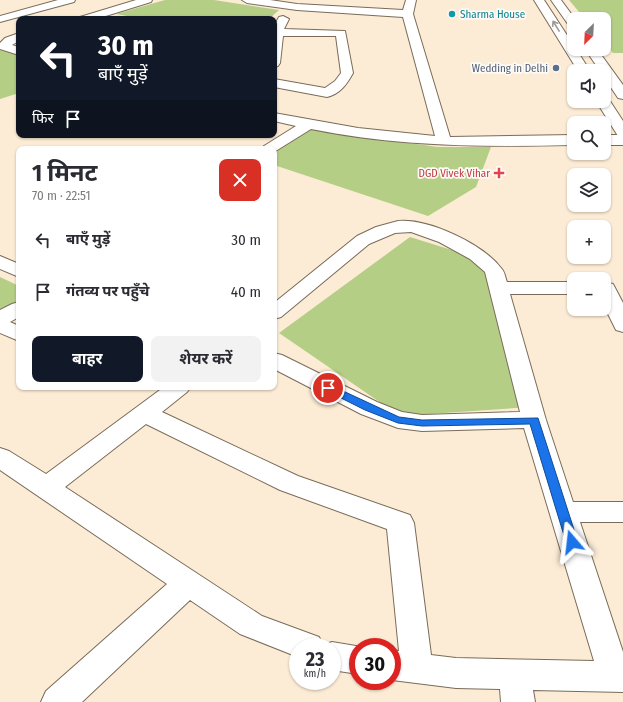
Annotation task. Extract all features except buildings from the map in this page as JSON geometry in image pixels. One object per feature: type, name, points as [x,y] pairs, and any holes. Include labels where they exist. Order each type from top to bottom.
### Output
[{"type":"street","points":[[20,16],[70,0]]},
{"type":"street","points":[[95,16],[147,0]]},
{"type":"street","points":[[247,0],[297,7],[336,5],[408,14]]},
{"type":"street","points":[[411,0],[408,14],[444,141]]},
{"type":"street","points":[[539,0],[580,64]]},
{"type":"street","points":[[556,0],[567,15]]},
{"type":"street","points":[[277,38],[283,17],[297,7]]},
{"type":"street","points":[[99,15],[104,16]]},
{"type":"street","points":[[0,19],[16,17]]},
{"type":"street","points":[[277,84],[327,94],[340,84],[347,73],[341,33],[278,32]]},
{"type":"street","points":[[16,38],[9,41],[4,46],[16,50]]},
{"type":"street","points":[[596,56],[623,95]]},
{"type":"street","points":[[607,108],[623,133]]},
{"type":"street","points":[[277,118],[308,125],[376,136],[444,141],[567,140]]},
{"type":"street","points":[[274,146],[308,125]]},
{"type":"street","points":[[611,140],[623,140]]},
{"type":"street","points":[[144,414],[289,483],[400,523],[404,666],[456,673],[516,688],[619,677],[563,512],[534,420],[494,271],[484,260],[472,251],[419,228],[405,225],[378,232],[364,240],[277,311]]},
{"type":"street","points":[[0,262],[16,270]]},
{"type":"street","points":[[498,288],[567,288]]},
{"type":"street","points":[[611,299],[623,326]]},
{"type":"street","points":[[0,319],[16,310]]},
{"type":"street","points":[[0,325],[16,333]]},
{"type":"street","points":[[277,362],[369,408],[398,420],[422,423],[534,420]]},
{"type":"street","points":[[46,488],[175,390]]},
{"type":"street","points":[[0,457],[251,625],[289,640]]},
{"type":"street","points":[[563,512],[623,512]]},
{"type":"street","points":[[58,702],[189,583]]},
{"type":"green space","points":[[165,0],[214,0],[279,10],[272,16],[127,16],[116,14]]},
{"type":"green space","points":[[569,0],[623,0],[623,53],[613,53],[611,51],[611,12],[579,12]]},
{"type":"green space","points":[[0,44],[16,49],[16,94],[0,99]]},
{"type":"green space","points":[[302,128],[438,147],[491,147],[476,187],[428,216],[277,166],[277,146]]},
{"type":"green space","points":[[410,237],[484,260],[530,407],[400,416],[279,333]]},
{"type":"green space","points":[[0,277],[16,285],[16,310],[0,318]]},
{"type":"place","name":"Sharma House","points":[[452,14]]},
{"type":"place","name":"Wedding in Delhi","points":[[556,68]]},
{"type":"place","name":"DGD Vivek Vihar","points":[[499,173]]},
{"type":"route","points":[[328,388],[398,420],[422,423],[534,420],[572,542]]}]
